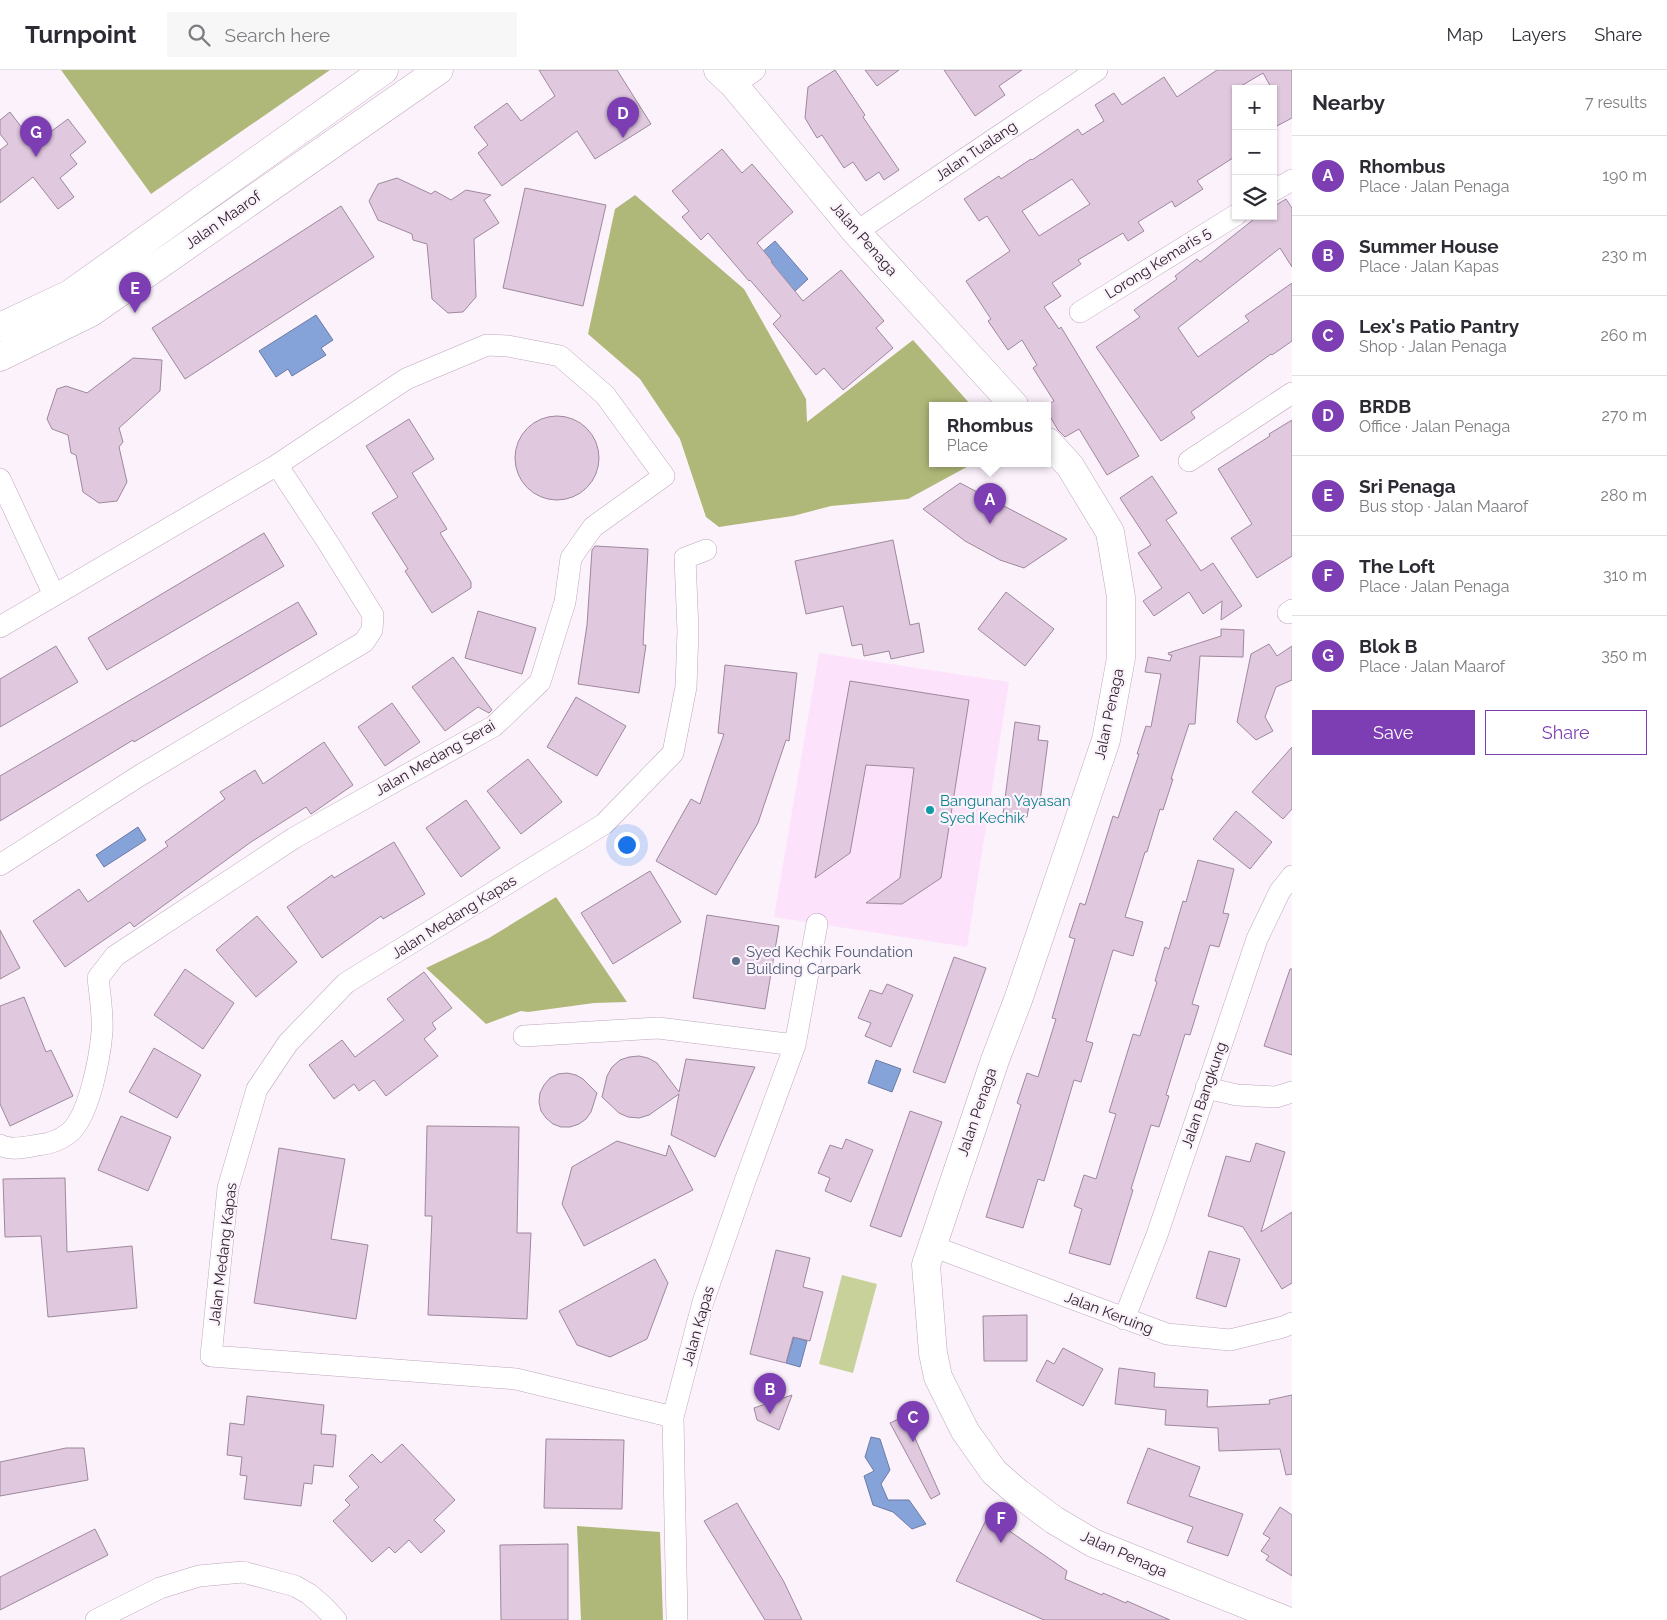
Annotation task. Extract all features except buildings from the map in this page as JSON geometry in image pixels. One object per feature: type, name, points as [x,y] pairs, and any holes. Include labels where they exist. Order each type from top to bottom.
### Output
[{"type":"street","name":"Jalan Maarof","points":[[0,327],[77,289],[384,70]]},
{"type":"street","name":"Jalan Maarof","points":[[0,357],[90,313],[439,70]]},
{"type":"street","name":"Jalan Tualang","points":[[856,232],[1097,70]]},
{"type":"street","name":"Jalan Penaga","points":[[736,75],[856,232],[1011,402]]},
{"type":"street","points":[[1277,189],[1292,180]]},
{"type":"street","name":"Lorong Kemaris 5","points":[[1080,312],[1232,217]]},
{"type":"street","name":"Jalan Medang Serai","points":[[0,627],[277,465],[406,380],[487,345],[508,346],[560,356],[605,395],[664,476],[593,527],[571,558],[565,602],[540,682],[494,726],[294,838],[116,956],[98,978],[102,1031],[95,1074],[85,1111],[70,1132],[50,1144],[21,1148],[0,1145]]},
{"type":"street","points":[[1190,461],[1292,393]]},
{"type":"street","name":"Jalan Penaga","points":[[1051,445],[1070,466],[1110,532],[1121,597],[1121,658],[1106,740],[926,1265],[933,1353],[938,1378],[966,1431],[994,1472],[1018,1493],[1054,1520],[1094,1543],[1285,1620]]},
{"type":"street","points":[[0,865],[139,776],[364,642],[372,630],[373,616],[328,541],[277,465]]},
{"type":"street","points":[[0,479],[54,595]]},
{"type":"street","name":"Jalan Medang Kapas","points":[[673,1417],[516,1379],[211,1356],[228,1188],[257,1089],[288,1043],[346,983],[604,824],[672,753],[686,687],[688,631],[685,558],[706,550]]},
{"type":"street","name":"Jalan Bangkung","points":[[1124,1319],[1157,1235],[1257,939],[1280,891],[1292,876]]},
{"type":"street","name":"Jalan Kapas","points":[[677,1620],[673,1417],[703,1302],[795,1045],[817,924]]},
{"type":"street","points":[[524,1036],[658,1028],[795,1045]]},
{"type":"street","points":[[1206,1088],[1237,1095],[1276,1098],[1292,1092]]},
{"type":"street","name":"Jalan Keruing","points":[[932,1246],[1167,1334],[1230,1340],[1292,1323]]},
{"type":"street","points":[[96,1620],[160,1588],[199,1576],[243,1572],[294,1586],[316,1600],[336,1620]]},
{"type":"shaded area","points":[[819,653],[1009,682],[967,947],[774,917]]},
{"type":"green space","points":[[61,70],[330,70],[151,194]]},
{"type":"green space","points":[[635,195],[744,289],[806,399],[807,422],[913,340],[968,402],[929,402],[929,467],[967,467],[908,499],[831,506],[793,516],[719,527],[706,517],[680,439],[640,379],[588,334],[615,209]]},
{"type":"green space","points":[[556,897],[627,1002],[594,1003],[528,1012],[521,1011],[486,1024],[426,968],[489,938]]},
{"type":"green space","points":[[842,1275],[877,1284],[853,1373],[819,1364]]},
{"type":"green space","points":[[577,1526],[660,1532],[663,1620],[581,1620]]},
{"type":"water","points":[[775,241],[808,279],[794,292],[761,253]]},
{"type":"water","points":[[316,315],[333,340],[321,348],[326,355],[292,376],[288,369],[276,377],[259,351]]},
{"type":"water","points":[[138,827],[146,840],[104,867],[96,855]]},
{"type":"water","points":[[876,1060],[901,1069],[892,1092],[868,1083]]},
{"type":"water","points":[[794,1337],[807,1341],[800,1367],[786,1363]]},
{"type":"water","points":[[871,1437],[880,1439],[890,1470],[881,1484],[888,1500],[909,1500],[926,1524],[912,1529],[893,1512],[873,1505],[864,1476],[874,1471],[865,1457]]},
{"type":"place","name":"BRDB","points":[[623,138]]},
{"type":"place","name":"Blok B","points":[[36,157]]},
{"type":"place","name":"Sri Penaga","points":[[135,313]]},
{"type":"place","name":"Rhombus","points":[[990,524]]},
{"type":"place","name":"Bangunan Yayasan Syed Kechik","points":[[930,810]]},
{"type":"place","name":"Syed Kechik Foundation Building Carpark","points":[[736,961]]},
{"type":"place","name":"Summer House","points":[[770,1414]]},
{"type":"place","name":"Lex's Patio Pantry","points":[[913,1442]]},
{"type":"place","name":"The Loft","points":[[1001,1543]]}]
